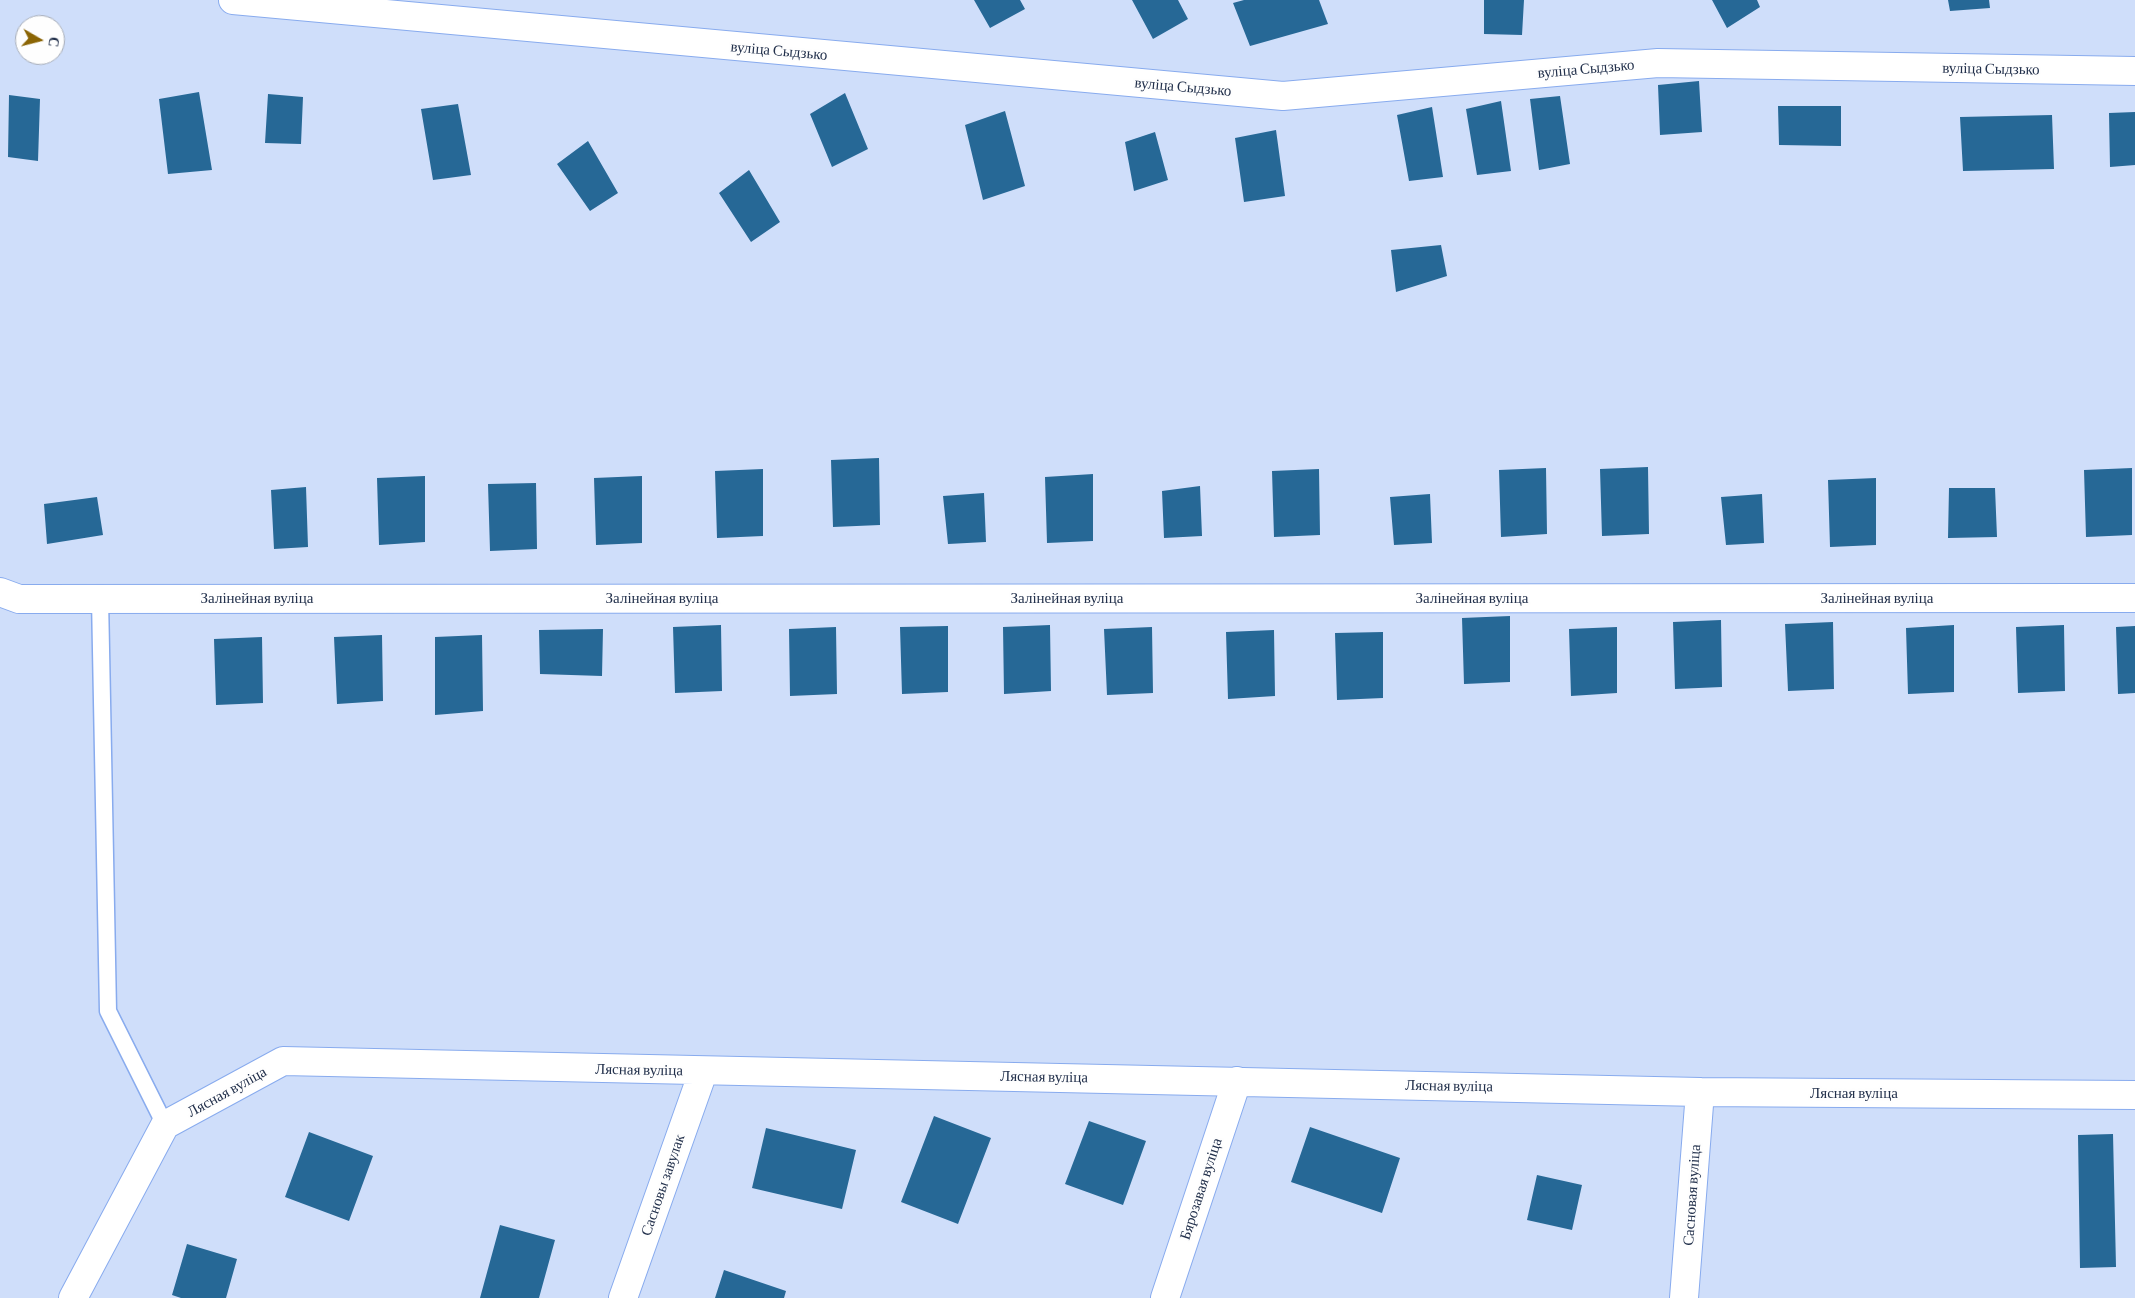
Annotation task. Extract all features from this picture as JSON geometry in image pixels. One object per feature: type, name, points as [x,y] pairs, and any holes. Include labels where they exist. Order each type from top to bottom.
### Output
[{"type":"street","name":"вуліца Сыдзько","points":[[233,0],[1282,96],[1658,63],[2135,71]]},
{"type":"street","name":"Залінейная вуліца","points":[[0,592],[19,599],[2135,598]]},
{"type":"street","name":"Лясная вуліца","points":[[165,1125],[284,1061],[703,1072],[1238,1081],[1700,1092],[2135,1095]]},
{"type":"street","name":"Сасновы завулак","points":[[623,1298],[703,1072]]},
{"type":"street","name":"Бярозавая вуліца","points":[[1165,1298],[1238,1081]]},
{"type":"street","name":"Сасновая вуліца","points":[[1684,1298],[1700,1092]]},
{"type":"street","points":[[73,1298],[165,1125]]},
{"type":"lane","points":[[100,598],[108,1011],[165,1125]]},
{"type":"building","points":[[974,0],[1020,0],[1025,9],[990,28]]},
{"type":"building","points":[[1132,0],[1178,0],[1188,19],[1153,39]]},
{"type":"building","points":[[1244,0],[1319,0],[1328,24],[1250,46],[1233,3]]},
{"type":"building","points":[[1484,0],[1524,0],[1522,35],[1484,34]]},
{"type":"building","points":[[1712,0],[1757,0],[1760,7],[1727,28]]},
{"type":"building","points":[[1948,0],[1989,0],[1990,8],[1950,11]]},
{"type":"building","points":[[1699,81],[1702,132],[1660,135],[1658,85]]},
{"type":"building","points":[[199,92],[212,170],[168,174],[159,99]]},
{"type":"building","points":[[845,93],[868,149],[832,167],[810,114]]},
{"type":"building","points":[[268,94],[303,97],[301,144],[265,143]]},
{"type":"building","points":[[9,95],[40,99],[38,161],[8,157]]},
{"type":"building","points":[[1560,96],[1570,164],[1539,170],[1530,99]]},
{"type":"building","points":[[1501,101],[1511,171],[1477,175],[1466,109]]},
{"type":"building","points":[[458,104],[471,175],[433,180],[421,109]]},
{"type":"building","points":[[1778,106],[1841,106],[1841,146],[1779,145]]},
{"type":"building","points":[[1432,107],[1443,177],[1409,181],[1397,115]]},
{"type":"building","points":[[1005,111],[1025,186],[983,200],[965,125]]},
{"type":"building","points":[[2135,112],[2135,165],[2110,167],[2109,113]]},
{"type":"building","points":[[2052,115],[2054,169],[1963,171],[1960,117]]},
{"type":"building","points":[[1276,130],[1285,196],[1244,202],[1235,138]]},
{"type":"building","points":[[1155,132],[1168,180],[1134,191],[1125,142]]},
{"type":"building","points":[[588,141],[618,193],[590,211],[557,164]]},
{"type":"building","points":[[749,170],[780,222],[751,242],[719,193]]},
{"type":"building","points":[[1441,245],[1447,276],[1396,292],[1391,250]]},
{"type":"building","points":[[879,458],[880,525],[833,527],[831,460]]},
{"type":"building","points":[[1648,467],[1649,534],[1602,536],[1600,469]]},
{"type":"building","points":[[1546,468],[1547,534],[1501,537],[1499,470]]},
{"type":"building","points":[[2132,468],[2132,535],[2086,537],[2084,470]]},
{"type":"building","points":[[763,469],[763,536],[717,538],[715,471]]},
{"type":"building","points":[[1319,469],[1320,535],[1274,537],[1272,471]]},
{"type":"building","points":[[1093,474],[1093,541],[1047,543],[1045,477]]},
{"type":"building","points":[[425,476],[425,542],[379,545],[377,478]]},
{"type":"building","points":[[642,476],[642,543],[596,545],[594,478]]},
{"type":"building","points":[[1876,478],[1876,545],[1830,547],[1828,480]]},
{"type":"building","points":[[536,483],[537,549],[490,551],[488,484]]},
{"type":"building","points":[[1200,486],[1202,536],[1164,538],[1162,491]]},
{"type":"building","points":[[306,487],[308,547],[274,549],[271,490]]},
{"type":"building","points":[[1949,488],[1995,488],[1997,537],[1948,538]]},
{"type":"building","points":[[984,493],[986,542],[948,544],[943,496]]},
{"type":"building","points":[[1430,494],[1432,543],[1394,545],[1390,497]]},
{"type":"building","points":[[1762,494],[1764,543],[1726,545],[1721,497]]},
{"type":"building","points":[[97,497],[103,535],[47,544],[44,504]]},
{"type":"building","points":[[1510,616],[1510,682],[1464,684],[1462,618]]},
{"type":"building","points":[[1721,620],[1722,687],[1675,689],[1673,622]]},
{"type":"building","points":[[1833,622],[1834,689],[1788,691],[1785,624]]},
{"type":"building","points":[[721,625],[722,691],[675,693],[673,627]]},
{"type":"building","points":[[1050,625],[1051,691],[1004,694],[1003,627]]},
{"type":"building","points":[[1954,625],[1954,692],[1908,694],[1906,628]]},
{"type":"building","points":[[2064,625],[2065,691],[2018,693],[2016,627]]},
{"type":"building","points":[[948,626],[948,692],[902,694],[900,627]]},
{"type":"building","points":[[2135,626],[2135,693],[2118,694],[2116,627]]},
{"type":"building","points":[[836,627],[837,694],[790,696],[789,629]]},
{"type":"building","points":[[1152,627],[1153,693],[1107,695],[1104,629]]},
{"type":"building","points":[[1617,627],[1617,693],[1571,696],[1569,629]]},
{"type":"building","points":[[603,629],[602,676],[540,674],[539,630]]},
{"type":"building","points":[[1274,630],[1275,696],[1228,699],[1226,632]]},
{"type":"building","points":[[1383,632],[1383,698],[1337,700],[1335,633]]},
{"type":"building","points":[[382,635],[383,701],[337,704],[334,637]]},
{"type":"building","points":[[482,635],[483,711],[435,715],[435,637]]},
{"type":"building","points":[[262,637],[263,703],[216,705],[214,639]]},
{"type":"building","points":[[934,1116],[991,1138],[958,1224],[901,1202]]},
{"type":"building","points":[[1089,1121],[1146,1141],[1123,1205],[1065,1184]]},
{"type":"building","points":[[1310,1127],[1400,1158],[1382,1213],[1291,1182]]},
{"type":"building","points":[[766,1128],[856,1150],[842,1209],[752,1188]]},
{"type":"building","points":[[309,1132],[373,1156],[349,1221],[285,1197]]},
{"type":"building","points":[[2113,1134],[2116,1267],[2080,1268],[2078,1135]]},
{"type":"building","points":[[1537,1175],[1582,1185],[1572,1230],[1527,1220]]},
{"type":"building","points":[[500,1225],[555,1240],[539,1298],[480,1298]]},
{"type":"building","points":[[187,1244],[237,1259],[226,1298],[181,1298],[172,1295]]},
{"type":"building","points":[[724,1270],[786,1291],[784,1298],[715,1298]]}]
